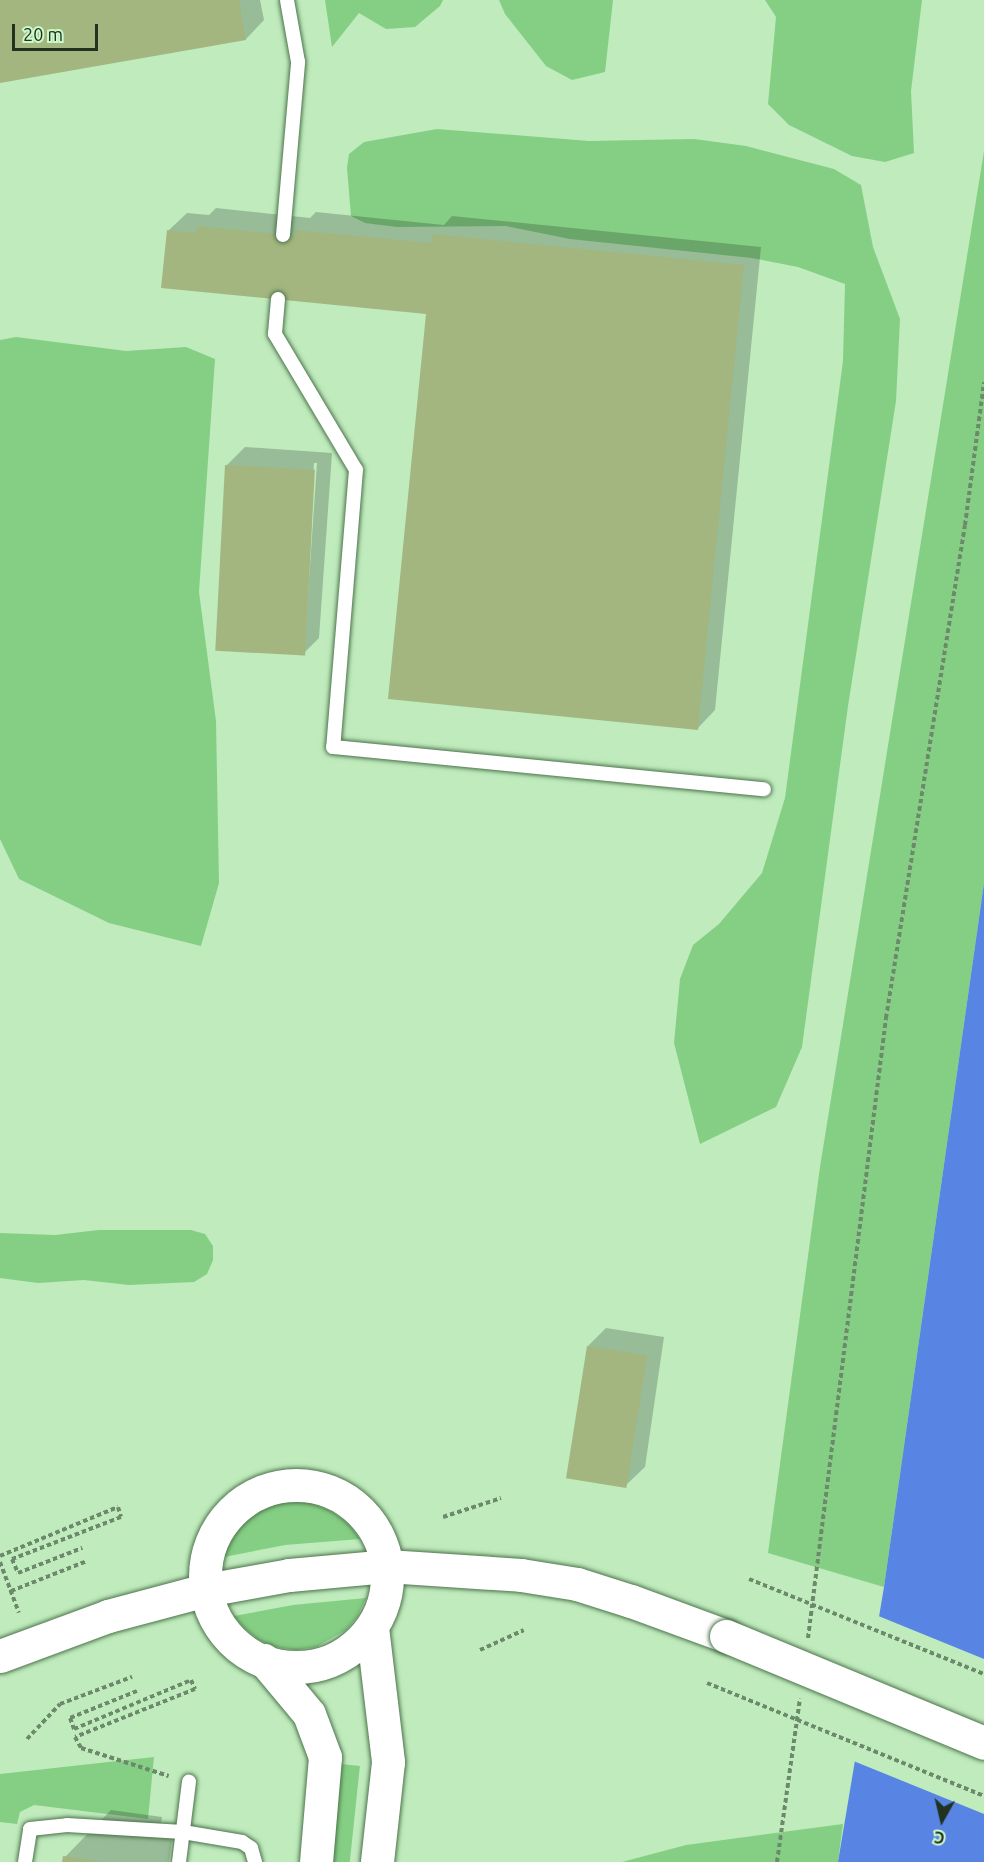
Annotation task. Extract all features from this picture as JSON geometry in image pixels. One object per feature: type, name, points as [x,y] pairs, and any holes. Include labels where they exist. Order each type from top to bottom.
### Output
[{"type":"street","points":[[282,1485],[310,1485],[337,1494],[360,1510],[373,1527],[382,1546],[387,1566],[384,1598],[372,1627],[358,1643],[340,1656],[321,1664],[296,1667],[250,1655],[231,1641],[217,1622],[204,1578],[206,1555],[214,1533],[232,1509],[255,1493],[282,1485]]},
{"type":"street","points":[[0,1656],[108,1616],[206,1590],[289,1575],[387,1566],[521,1575],[577,1584],[631,1601],[726,1636],[984,1743]]},
{"type":"street","points":[[372,1627],[388,1762],[377,1862]]},
{"type":"street","points":[[264,1660],[309,1714],[326,1757],[316,1862]]},
{"type":"lane","points":[[283,235],[298,62],[287,0]]},
{"type":"lane","points":[[278,299],[275,334],[357,470],[333,747],[764,789]]},
{"type":"lane","points":[[179,1862],[189,1782]]},
{"type":"lane","points":[[25,1862],[30,1829],[67,1825],[183,1832],[242,1842],[251,1848],[255,1862]]},
{"type":"path","points":[[807,1649],[886,1018],[965,525],[984,382]]},
{"type":"path","points":[[443,1517],[501,1497]]},
{"type":"path","points":[[0,1556],[118,1507],[121,1518],[12,1559],[18,1573],[82,1548]]},
{"type":"path","points":[[11,1592],[87,1561]]},
{"type":"path","points":[[0,1562],[19,1613]]},
{"type":"path","points":[[749,1579],[984,1674]]},
{"type":"path","points":[[480,1650],[525,1630]]},
{"type":"path","points":[[27,1739],[60,1704],[132,1677]]},
{"type":"path","points":[[137,1691],[70,1718],[74,1729],[191,1680],[195,1689],[75,1737],[81,1748],[189,1782]]},
{"type":"path","points":[[707,1683],[984,1796]]},
{"type":"path","points":[[777,1862],[800,1696]]},
{"type":"green space","points":[[325,0],[443,0],[440,6],[415,27],[386,29],[359,13],[332,47]]},
{"type":"green space","points":[[499,0],[613,0],[605,72],[572,80],[546,66],[505,14]]},
{"type":"green space","points":[[765,0],[922,0],[911,91],[914,153],[885,162],[852,156],[789,125],[768,104],[776,17]]},
{"type":"green space","points":[[437,129],[589,141],[694,139],[746,146],[834,169],[861,185],[873,247],[900,319],[896,401],[848,706],[802,1047],[776,1107],[700,1144],[674,1043],[680,979],[693,945],[719,924],[762,873],[785,798],[843,361],[845,284],[798,267],[752,258],[570,239],[506,226],[397,227],[365,223],[351,216],[347,168],[349,154],[364,142]]},
{"type":"green space","points":[[984,151],[984,883],[884,1587],[768,1553],[820,1167]]},
{"type":"green space","points":[[16,337],[126,351],[186,347],[215,359],[199,592],[216,721],[219,883],[201,946],[109,923],[19,879],[0,839],[0,340]]},
{"type":"green space","points":[[99,1230],[191,1230],[205,1234],[213,1246],[213,1260],[207,1274],[194,1282],[129,1285],[84,1280],[38,1283],[0,1278],[0,1233],[55,1235]]},
{"type":"green space","points":[[285,1502],[308,1502],[329,1510],[348,1523],[360,1539],[285,1545],[224,1557],[230,1541],[245,1522],[263,1509]]},
{"type":"green space","points":[[366,1598],[357,1617],[346,1630],[316,1647],[296,1650],[276,1647],[259,1640],[234,1616],[293,1605]]},
{"type":"green space","points":[[154,1757],[148,1819],[34,1805],[20,1812],[17,1824],[0,1822],[0,1774]]},
{"type":"green space","points":[[341,1764],[360,1766],[350,1862],[331,1862]]},
{"type":"green space","points":[[843,1824],[838,1862],[622,1862],[686,1845]]},
{"type":"water","points":[[984,883],[984,1862],[838,1862],[884,1587]]},
{"type":"pier","points":[[876,1615],[984,1659],[984,1814],[851,1760]]},
{"type":"building","points":[[0,0],[239,0],[246,40],[0,83]]},
{"type":"building","points":[[197,226],[295,236],[296,230],[432,243],[433,234],[744,265],[698,730],[388,699],[426,314],[161,288],[167,230],[196,233]]},
{"type":"building","points":[[225,465],[315,470],[305,655],[215,651]]},
{"type":"building","points":[[587,1346],[647,1356],[626,1488],[566,1478]]},
{"type":"building","points":[[63,1856],[99,1861],[99,1862],[62,1862]]}]
